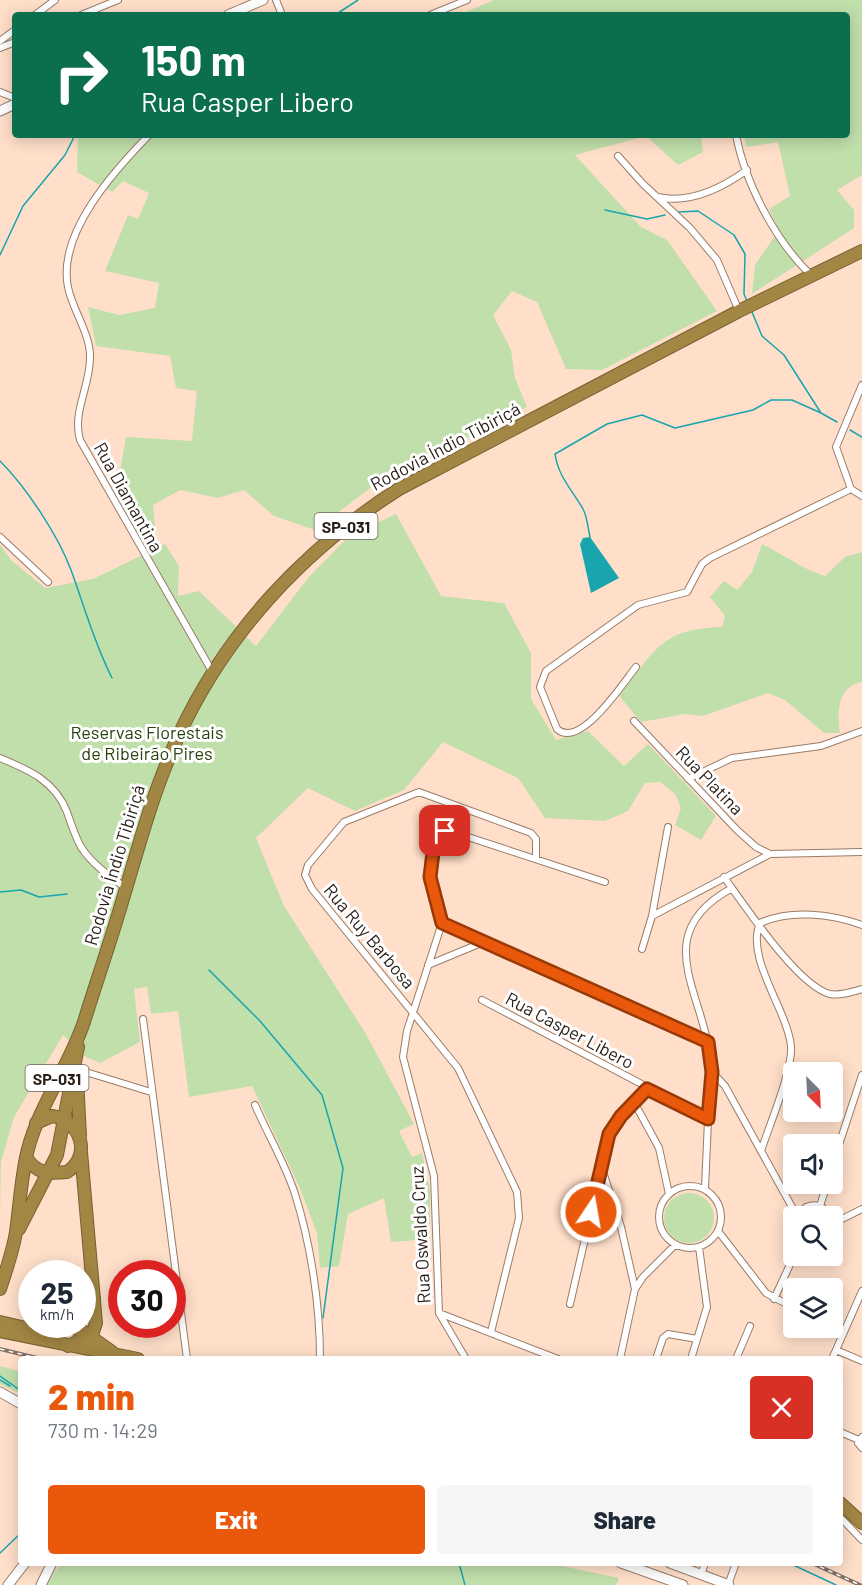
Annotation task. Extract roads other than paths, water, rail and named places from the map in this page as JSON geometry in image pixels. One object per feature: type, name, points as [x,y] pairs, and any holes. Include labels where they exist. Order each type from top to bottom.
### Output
[{"type":"highway","name":"Rodovia Índio Tibiriçá","points":[[1,1285],[16,1235],[26,1157],[36,1123],[80,1034],[164,769],[178,736],[213,673],[243,628],[284,580],[374,505],[467,452],[739,311],[862,251]]},
{"type":"highway","name":"Rodovia Índio Tibiriçá","points":[[16,1235],[42,1188],[54,1172],[77,1068],[80,1034]]},
{"type":"highway","points":[[77,1068],[81,1152],[91,1260]]},
{"type":"highway","points":[[36,1123],[52,1116],[66,1119],[72,1124],[80,1138]]},
{"type":"highway","points":[[52,1116],[60,1123],[63,1134]]},
{"type":"highway","points":[[54,1172],[76,1164],[81,1152]]},
{"type":"highway","points":[[26,1157],[54,1172],[79,1179],[85,1188]]},
{"type":"highway","points":[[0,1323],[18,1326]]},
{"type":"highway","points":[[0,1331],[123,1356]]},
{"type":"highway","points":[[68,1346],[77,1338]]},
{"type":"highway","points":[[68,1346],[85,1338]]},
{"type":"highway","points":[[94,1338],[102,1347],[118,1355]]},
{"type":"highway","points":[[843,1512],[862,1523]]},
{"type":"main road","points":[[235,12],[264,0]]},
{"type":"main road","points":[[0,1392],[18,1402]]},
{"type":"main road","points":[[8,1585],[24,1566]]},
{"type":"main road","points":[[41,1585],[50,1566]]},
{"type":"main road","points":[[630,1566],[684,1585]]},
{"type":"main road","points":[[678,1566],[729,1585]]},
{"type":"street","points":[[38,12],[55,0]]},
{"type":"street","points":[[88,12],[118,0]]},
{"type":"street","points":[[437,12],[467,0]]},
{"type":"street","name":"Rua Diamantina","points":[[146,138],[112,176],[89,207],[73,239],[69,255],[67,285],[90,351],[91,366],[77,429],[80,440],[142,553],[213,673]]},
{"type":"street","points":[[737,138],[747,170],[781,242],[812,276]]},
{"type":"street","points":[[618,156],[690,228],[717,260],[739,311]]},
{"type":"street","points":[[657,197],[670,200],[694,196],[725,184],[747,170]]},
{"type":"street","points":[[862,385],[836,447],[851,489],[862,496]]},
{"type":"street","points":[[636,667],[584,728],[570,733],[560,732],[554,725],[542,694],[541,681],[546,671],[631,609],[687,592],[702,564],[710,558],[851,489]]},
{"type":"street","points":[[0,537],[48,582]]},
{"type":"street","name":"Rua Platina","points":[[634,721],[756,847],[770,854]]},
{"type":"street","points":[[688,779],[732,758],[821,746],[862,731]]},
{"type":"street","points":[[0,758],[28,769],[54,789],[62,801],[82,849],[99,868],[126,889]]},
{"type":"street","name":"Rua Ruy Barbosa","points":[[491,1332],[519,1218],[519,1198],[458,1068],[414,1010],[306,880],[308,865],[341,825],[419,792],[531,832],[537,844],[536,859]]},
{"type":"street","points":[[642,949],[652,916],[668,827]]},
{"type":"street","points":[[605,882],[445,831],[438,834],[431,855],[430,877],[442,923],[708,1042]]},
{"type":"street","points":[[652,916],[770,854],[862,852]]},
{"type":"street","points":[[724,877],[785,958],[811,984],[832,994],[862,990]]},
{"type":"street","points":[[705,1188],[712,1072],[708,1042],[689,973],[686,939],[697,913],[706,904],[732,888]]},
{"type":"street","points":[[761,1151],[789,1064],[790,1045],[757,949],[756,932],[760,923],[787,915],[806,915],[828,916],[862,925]]},
{"type":"street","name":"Rua Oswaldo Cruz","points":[[442,923],[414,1010],[403,1057],[434,1176],[439,1313],[464,1356]]},
{"type":"street","points":[[428,965],[486,941]]},
{"type":"street","name":"Rua Casper Libero","points":[[482,1000],[647,1089],[708,1119]]},
{"type":"street","points":[[143,1019],[187,1356]]},
{"type":"street","points":[[77,1068],[84,1076],[96,1077],[151,1092]]},
{"type":"street","points":[[712,1072],[725,1086],[792,1206]]},
{"type":"street","points":[[843,1134],[862,1075]]},
{"type":"street","points":[[570,1305],[600,1164],[612,1128],[647,1089]]},
{"type":"street","points":[[634,1102],[659,1148],[669,1194]]},
{"type":"street","points":[[255,1105],[289,1179],[301,1218],[313,1280],[320,1356]]},
{"type":"street","points":[[600,1164],[621,1227],[635,1289],[622,1356]]},
{"type":"street","points":[[684,1186],[705,1188],[714,1196],[721,1209],[718,1231],[714,1238],[699,1248],[675,1245],[663,1234],[658,1217],[660,1208],[669,1194],[684,1186]]},
{"type":"street","points":[[820,1206],[824,1194]]},
{"type":"street","points":[[843,1218],[862,1209]]},
{"type":"street","points":[[718,1231],[759,1285],[774,1299],[783,1303]]},
{"type":"street","points":[[635,1289],[675,1245]]},
{"type":"street","points":[[692,1356],[707,1307],[699,1248]]},
{"type":"street","points":[[774,1299],[789,1266]]},
{"type":"street","points":[[833,1356],[862,1291]]},
{"type":"street","points":[[439,1313],[551,1356]]},
{"type":"street","points":[[737,1356],[750,1326]]},
{"type":"street","points":[[658,1356],[663,1338],[668,1334],[697,1339]]},
{"type":"street","points":[[836,1350],[862,1361]]},
{"type":"street","points":[[843,1433],[860,1439],[858,1445],[862,1448]]},
{"type":"street","points":[[843,1514],[862,1539]]},
{"type":"street","points":[[701,1575],[704,1566]]},
{"type":"street","points":[[729,1585],[735,1566]]},
{"type":"water","points":[[590,537],[619,578],[591,593],[580,544],[583,538]]},
{"type":"waterway","points":[[340,12],[358,0]]},
{"type":"waterway","points":[[0,255],[23,206],[65,155],[74,138]]},
{"type":"waterway","points":[[605,210],[647,219],[665,215]]},
{"type":"waterway","points":[[678,212],[698,211],[734,235],[745,254],[744,294],[747,301]]},
{"type":"waterway","points":[[752,312],[762,336],[784,355],[821,413],[837,422]]},
{"type":"waterway","points":[[590,537],[584,512],[562,476],[555,454],[607,424],[642,415],[675,428],[753,410],[771,400],[792,400],[821,413]]},
{"type":"waterway","points":[[850,430],[862,437]]},
{"type":"waterway","points":[[0,461],[30,498],[58,542],[112,678]]},
{"type":"waterway","points":[[0,892],[21,890],[39,897],[67,894]]},
{"type":"waterway","points":[[209,970],[260,1021],[322,1095],[343,1168],[323,1318]]},
{"type":"waterway","points":[[0,1376],[18,1389]]},
{"type":"waterway","points":[[0,1380],[10,1386]]},
{"type":"waterway","points":[[0,1553],[18,1536]]},
{"type":"waterway","points":[[460,1566],[465,1585]]},
{"type":"waterway","points":[[795,1566],[836,1585]]},
{"type":"railway","points":[[0,1349],[29,1356]]},
{"type":"railway","points":[[819,1566],[860,1585]]},
{"type":"park label","name":"Reservas Florestais de Ribeirão Pires","points":[[147,742]]}]
